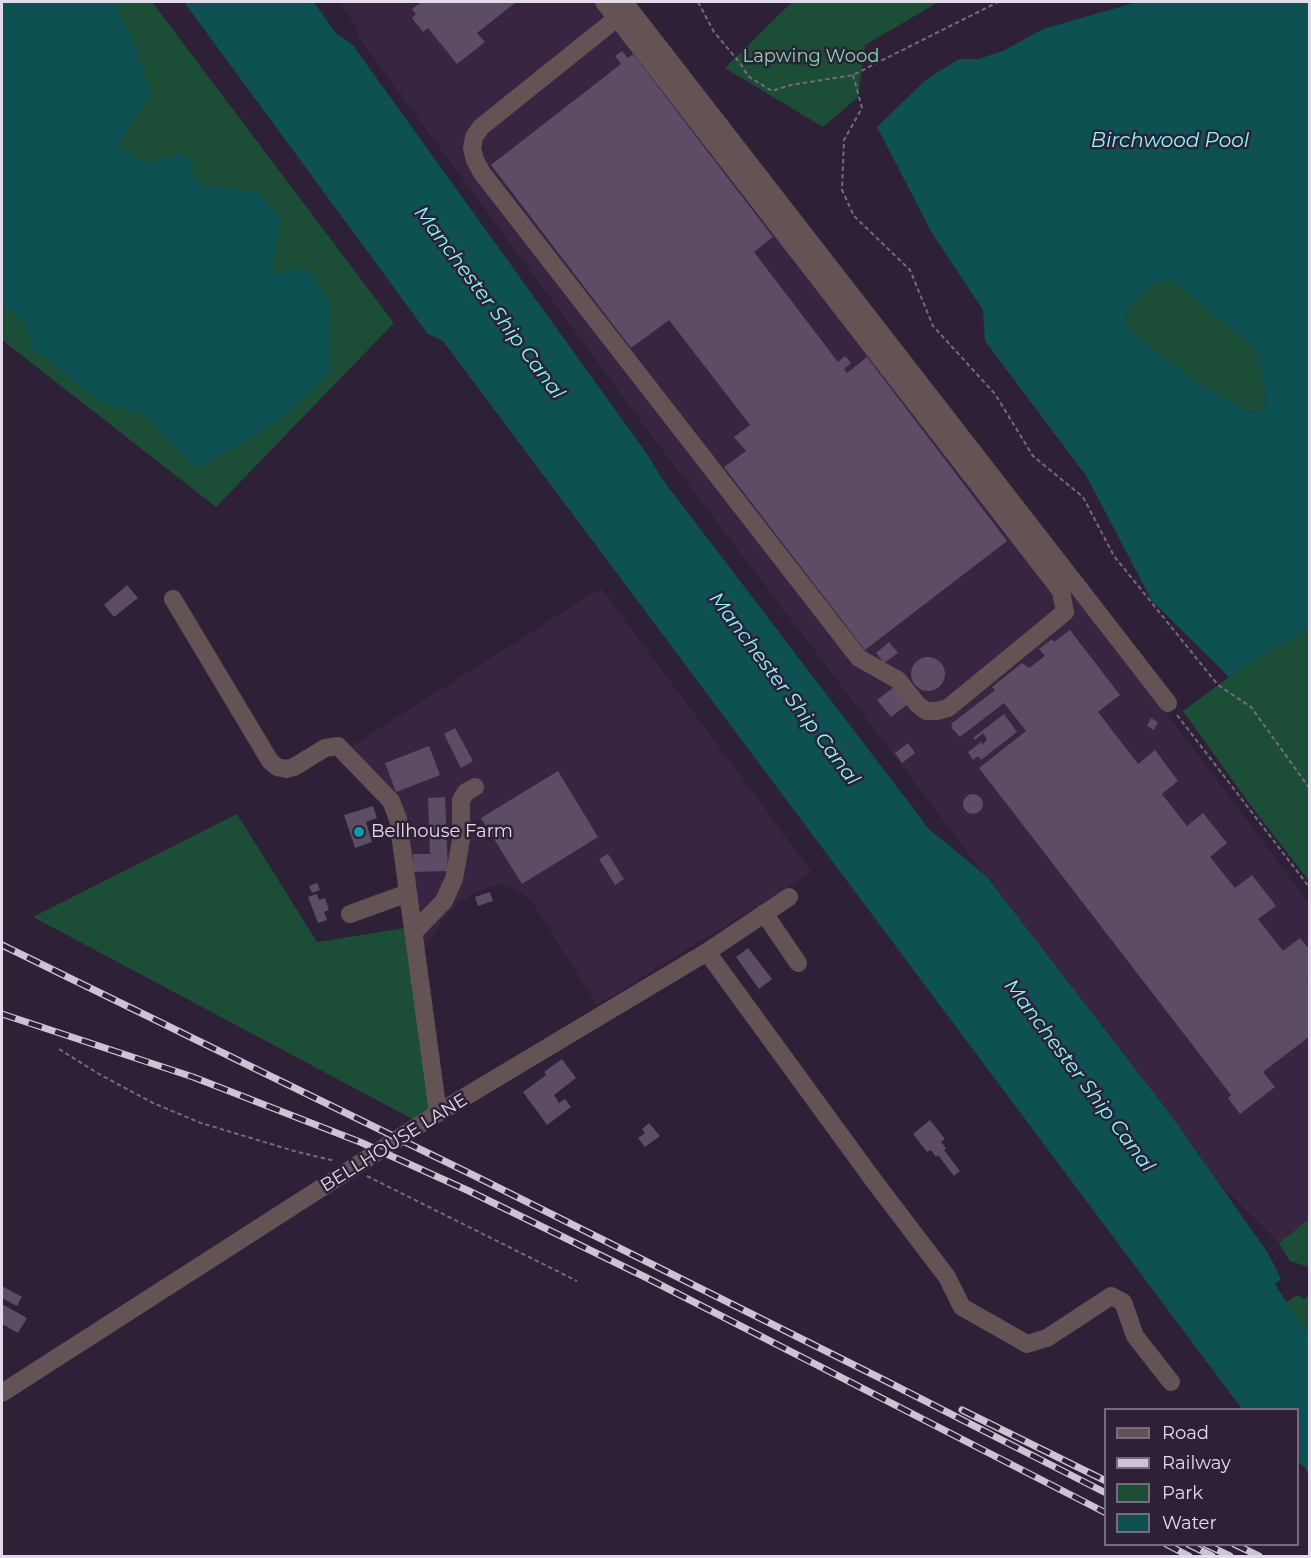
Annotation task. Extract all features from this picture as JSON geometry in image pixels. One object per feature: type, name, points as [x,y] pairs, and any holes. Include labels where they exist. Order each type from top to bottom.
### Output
[{"type":"street","points":[[604,2],[621,10],[1168,703]]},
{"type":"street","points":[[621,10],[1061,591],[1065,612],[948,708],[926,711],[917,704],[898,680],[859,658],[482,173],[475,160],[472,148],[474,137],[481,127],[621,10]]},
{"type":"street","points":[[173,599],[270,761],[277,767],[285,769],[294,767],[325,748],[338,746],[391,801],[398,819],[438,1113]]},
{"type":"street","points":[[414,932],[444,901],[454,879],[461,840],[461,800],[466,792],[475,787]]},
{"type":"street","points":[[350,914],[408,893]]},
{"type":"street","name":"BELLHOUSE LANE","points":[[2,1393],[438,1113],[707,951],[789,897]]},
{"type":"street","points":[[764,913],[798,963]]},
{"type":"street","points":[[707,951],[874,1181],[947,1276],[962,1306],[1028,1344],[1047,1338],[1111,1296],[1123,1302],[1135,1336],[1171,1382]]},
{"type":"path","points":[[698,2],[714,32],[740,63],[747,76],[772,91],[791,85],[853,75],[998,2]]},
{"type":"path","points":[[853,75],[862,108],[844,140],[842,190],[854,216],[910,270],[933,326],[995,394],[1033,456],[1083,497],[1114,556],[1218,685],[1251,707],[1310,789]]},
{"type":"path","points":[[1168,703],[1310,888]]},
{"type":"path","points":[[59,1048],[99,1074],[153,1103],[192,1119],[294,1151],[332,1159],[577,1281]]},
{"type":"shaded area","points":[[338,2],[616,2],[1089,610],[1309,903],[1309,1219],[1279,1243],[1216,1180],[654,439],[356,34],[359,30]]},
{"type":"shaded area","points":[[601,588],[812,872],[597,1005],[532,902],[517,890],[501,884],[483,889],[457,904],[440,924],[421,955],[401,821],[345,750]]},
{"type":"green space","points":[[2,2],[152,2],[394,323],[216,507],[2,340]]},
{"type":"green space","name":"Lapwing Wood","points":[[792,2],[939,2],[865,45],[858,97],[823,127],[725,68]]},
{"type":"green space","points":[[1161,281],[1173,281],[1255,349],[1262,372],[1266,405],[1258,412],[1248,411],[1196,382],[1135,335],[1126,324],[1125,315],[1130,306]]},
{"type":"green space","points":[[1309,627],[1309,881],[1251,806],[1183,711],[1229,677]]},
{"type":"green space","points":[[237,814],[317,942],[412,927],[436,1111],[418,1122],[33,917]]},
{"type":"green space","points":[[1309,1219],[1309,1267],[1290,1261],[1279,1243]]},
{"type":"green space","points":[[1298,1295],[1304,1299],[1309,1295],[1309,1338],[1286,1302]]},
{"type":"water","points":[[2,2],[114,2],[131,36],[152,95],[136,113],[119,145],[144,164],[184,153],[199,186],[256,191],[281,218],[270,274],[307,268],[329,302],[329,373],[280,421],[196,469],[145,415],[100,402],[31,347],[25,321],[2,305]]},
{"type":"water","name":"Manchester Ship Canal","points":[[184,2],[314,2],[336,34],[352,44],[647,454],[663,480],[929,829],[986,876],[1167,1110],[1268,1253],[1281,1279],[1275,1284],[1309,1338],[1309,1478],[1305,1467],[1299,1463],[1299,1408],[1241,1408],[443,341],[428,334]]},
{"type":"water","name":"Birchwood Pool","points":[[1137,2],[1309,2],[1309,627],[1229,677],[1152,601],[1087,477],[985,341],[983,310],[932,233],[877,127],[927,79],[959,59],[979,59],[1005,50],[1043,29]],"holes":[[[1161,281],[1173,281],[1255,349],[1262,372],[1266,405],[1258,412],[1248,411],[1196,382],[1135,335],[1126,324],[1125,315],[1130,306],[1152,286]]]},
{"type":"building","points":[[422,2],[516,2],[477,33],[485,42],[457,64],[428,28],[423,32],[412,18],[416,14],[412,9]]},
{"type":"building","points":[[622,51],[628,58],[633,54],[773,237],[754,252],[838,362],[845,356],[851,363],[844,369],[847,373],[867,357],[1007,541],[865,650],[724,467],[746,451],[734,437],[750,425],[669,320],[631,348],[491,165],[621,64],[615,56]]},
{"type":"building","points":[[127,585],[138,598],[114,617],[104,605]]},
{"type":"building","points":[[1070,630],[1120,695],[1098,712],[1138,764],[1155,750],[1178,781],[1162,794],[1187,826],[1203,813],[1227,843],[1210,857],[1235,888],[1252,875],[1276,906],[1258,919],[1283,951],[1300,938],[1310,950],[1310,979],[1307,982],[1310,986],[1310,1036],[1263,1072],[1275,1087],[1240,1114],[1228,1098],[1231,1095],[979,768],[1026,731],[1004,703],[960,737],[951,727],[953,726],[951,724],[995,690],[992,687],[1022,663],[1029,668],[1045,656],[1039,649],[1052,639],[1054,642]]},
{"type":"building","points":[[889,642],[898,653],[884,663],[876,653]]},
{"type":"building","points":[[928,657],[940,662],[945,674],[940,686],[928,691],[916,686],[911,674],[916,662]]},
{"type":"building","points":[[894,687],[908,704],[891,717],[877,700]]},
{"type":"building","points":[[1004,714],[1017,732],[981,760],[978,756],[973,760],[968,752],[981,742],[983,745],[987,739],[983,733],[975,740],[973,738]]},
{"type":"building","points":[[1151,718],[1158,722],[1154,730],[1147,726]]},
{"type":"building","points":[[455,728],[473,761],[461,768],[444,734]]},
{"type":"building","points":[[908,743],[915,753],[902,763],[895,753]]},
{"type":"building","points":[[429,746],[440,775],[396,792],[385,763]]},
{"type":"building","points":[[558,771],[598,837],[522,884],[481,818]]},
{"type":"building","points":[[973,794],[980,797],[983,804],[980,811],[973,814],[966,811],[963,804],[966,797]]},
{"type":"building","points":[[445,797],[448,871],[413,872],[413,854],[430,854],[428,798]]},
{"type":"building","name":"Bellhouse Farm","points":[[373,806],[377,818],[366,822],[372,842],[355,848],[344,815]]},
{"type":"building","points":[[608,854],[624,879],[615,885],[599,859]]},
{"type":"building","points":[[317,883],[320,890],[312,893],[309,886]]},
{"type":"building","points":[[490,892],[493,901],[478,906],[475,897]]},
{"type":"building","points":[[317,894],[319,900],[325,898],[329,910],[324,912],[327,920],[318,923],[308,897]]},
{"type":"building","points":[[748,948],[772,979],[759,989],[736,957]]},
{"type":"building","points":[[562,1059],[576,1078],[554,1095],[559,1103],[565,1099],[571,1107],[547,1125],[523,1092],[546,1075],[544,1072]]},
{"type":"building","points":[[930,1120],[945,1139],[941,1142],[946,1148],[944,1150],[960,1171],[954,1176],[938,1155],[936,1157],[931,1150],[927,1152],[913,1134]]},
{"type":"building","points":[[649,1123],[660,1136],[645,1147],[638,1138],[645,1133],[642,1129]]},
{"type":"building","points":[[2,1286],[22,1297],[17,1306],[2,1298]]},
{"type":"building","points":[[2,1304],[27,1318],[18,1333],[2,1324]]},
{"type":"railway","points":[[2,945],[477,1177],[1104,1492]]},
{"type":"railway","points":[[2,1014],[193,1077],[360,1142],[469,1191],[647,1278],[1104,1512]]},
{"type":"railway","points":[[962,1410],[1104,1480]]},
{"type":"railway","points":[[1170,1546],[1189,1556]]},
{"type":"railway","points":[[1192,1546],[1212,1556]]},
{"type":"railway","points":[[1209,1546],[1230,1556]]},
{"type":"railway","points":[[1238,1546],[1259,1556]]},
{"type":"place","name":"Bellhouse Farm","points":[[359,832]]}]
